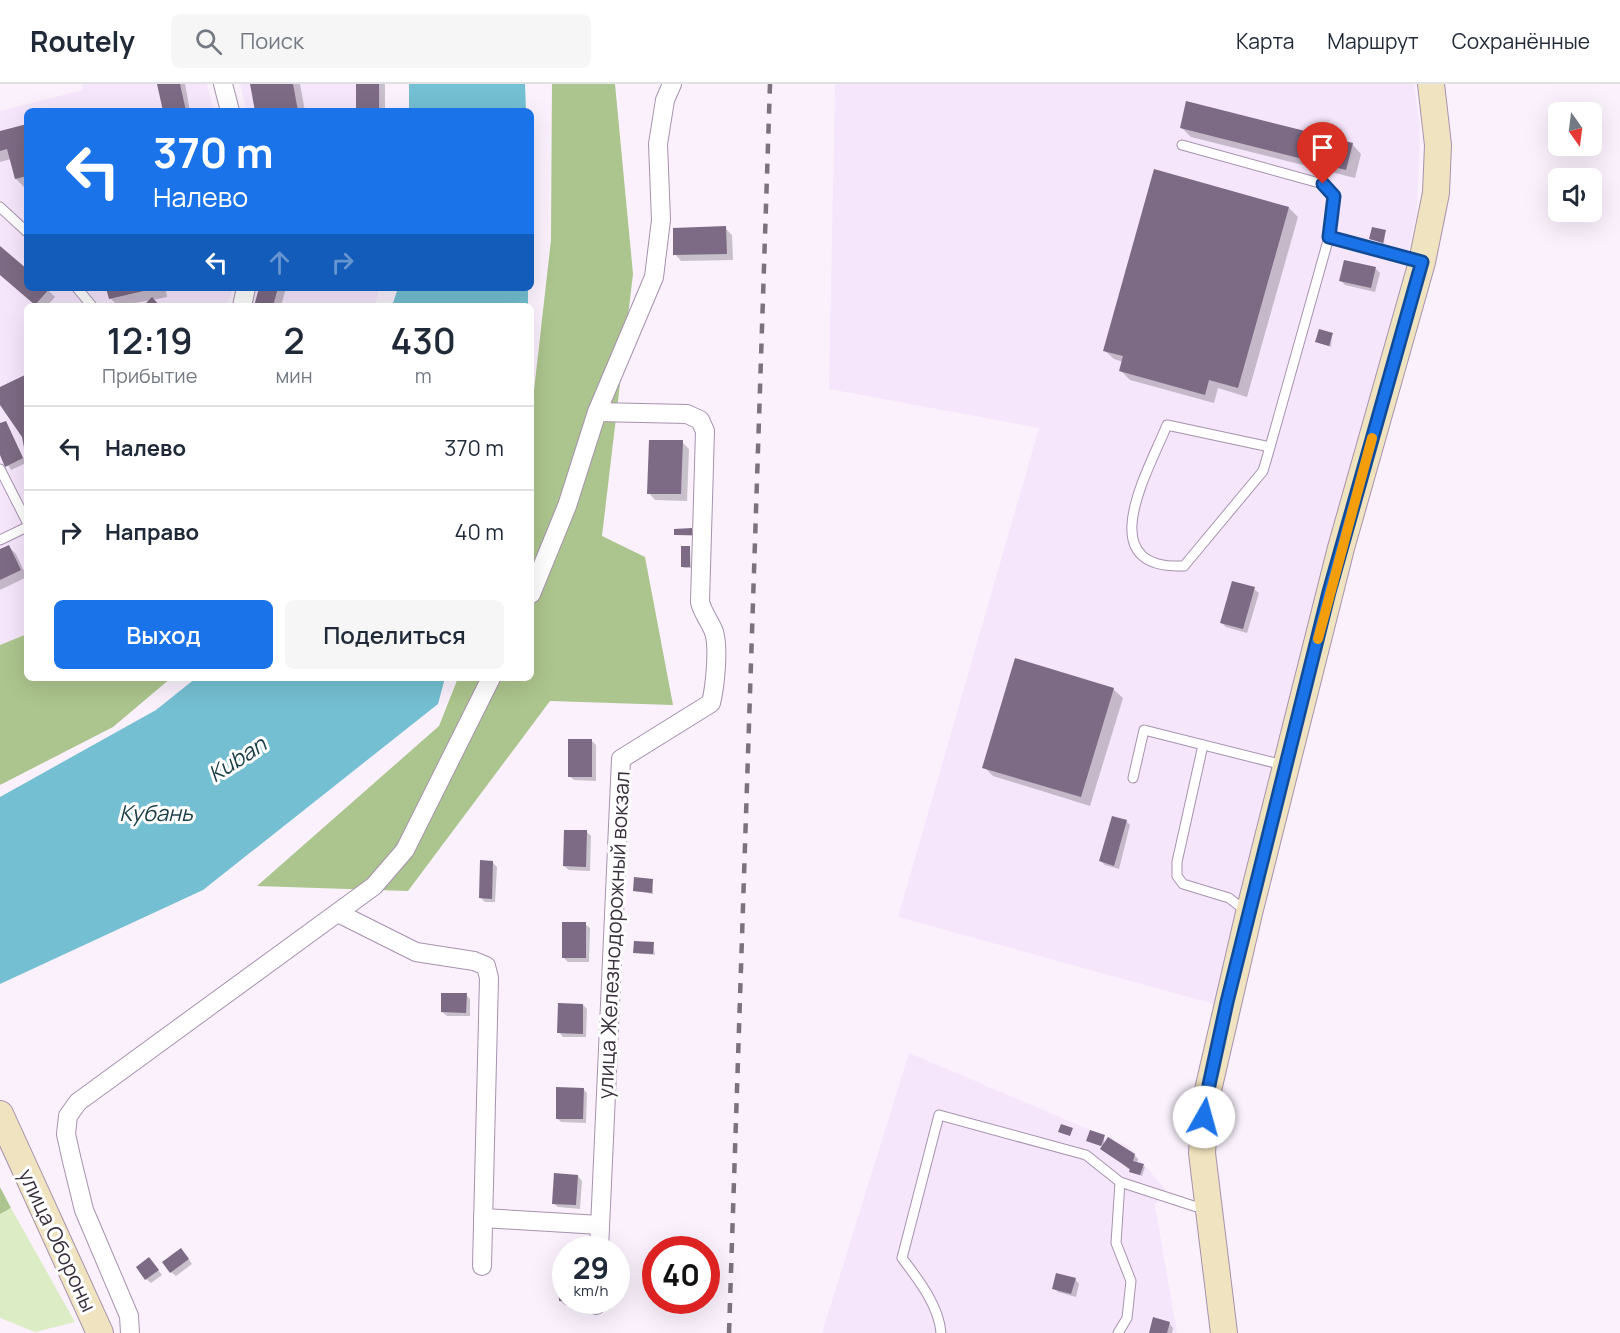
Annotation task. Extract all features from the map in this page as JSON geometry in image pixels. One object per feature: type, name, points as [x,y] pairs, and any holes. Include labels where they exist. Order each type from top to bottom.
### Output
[{"type":"street","points":[[223,84],[229,108]]},
{"type":"street","points":[[534,587],[567,506],[597,412],[654,277],[661,220],[657,144],[665,100],[672,84]]},
{"type":"street","points":[[1224,1333],[1202,1153],[1206,1099],[1249,913],[1341,548],[1422,262],[1436,194],[1438,145],[1431,84]]},
{"type":"street","name":"улица Железнодорожный вокзал","points":[[597,412],[687,414],[699,420],[705,431],[700,602],[705,618],[714,632],[715,642],[714,692],[711,703],[621,759],[600,1236]]},
{"type":"street","points":[[130,1333],[129,1316],[84,1209],[66,1134],[68,1116],[78,1102],[340,914],[374,886],[405,850],[490,681]]},
{"type":"street","points":[[340,914],[416,952],[474,961],[486,966],[489,978],[482,1266]]},
{"type":"street","name":"улица Обороны","points":[[0,1114],[100,1333]]},
{"type":"street","points":[[483,1218],[600,1224]]},
{"type":"lane","points":[[1182,145],[1323,184],[1334,196],[1329,237],[1270,447],[1263,471],[1184,566],[1165,567],[1144,560],[1133,544],[1132,513],[1167,425],[1270,447]]},
{"type":"lane","points":[[0,207],[24,229]]},
{"type":"lane","points":[[1329,237],[1422,262]]},
{"type":"lane","points":[[80,291],[90,303]]},
{"type":"lane","points":[[0,469],[24,516]]},
{"type":"lane","points":[[0,540],[24,528]]},
{"type":"lane","points":[[1132,778],[1144,730],[1286,766]]},
{"type":"lane","points":[[1203,745],[1177,862],[1177,876],[1183,884],[1229,898],[1249,913]]},
{"type":"lane","points":[[941,1333],[940,1324],[923,1286],[902,1258],[939,1115],[1086,1155],[1120,1182],[1208,1210]]},
{"type":"lane","points":[[1118,1333],[1128,1318],[1131,1281],[1116,1243],[1120,1182]]},
{"type":"shaded area","points":[[82,84],[207,84],[213,108],[24,108],[24,291],[232,291],[227,303],[24,303],[24,635],[0,645],[0,111],[83,90]]},
{"type":"shaded area","points":[[240,84],[380,84],[382,108],[246,108]]},
{"type":"shaded area","points":[[835,84],[1414,84],[1420,127],[1417,211],[1401,285],[1214,1004],[898,917],[1039,428],[829,389]]},
{"type":"shaded area","points":[[252,291],[378,291],[376,303],[249,303]]},
{"type":"shaded area","points":[[909,1053],[1128,1146],[1166,1190],[1155,1205],[1177,1333],[822,1333]]},
{"type":"green space","points":[[552,84],[615,84],[633,274],[602,536],[645,557],[673,705],[550,701],[408,891],[257,886],[439,726],[457,681],[534,681],[534,390],[551,240]]},
{"type":"green space","points":[[24,635],[24,681],[167,681],[113,727],[0,785],[0,645]]},
{"type":"green space","points":[[0,1187],[11,1208],[0,1214]]},
{"type":"green space","points":[[11,1208],[75,1322],[35,1332],[0,1318],[0,1214]]},
{"type":"water","points":[[409,84],[525,84],[526,108],[409,108]]},
{"type":"water","points":[[397,291],[528,291],[528,303],[393,303]]},
{"type":"water","name":"Кубань","points":[[192,681],[444,681],[438,704],[203,890],[0,984],[0,797],[156,710]]},
{"type":"building","points":[[157,84],[180,84],[185,108],[162,108]]},
{"type":"building","points":[[250,84],[293,84],[297,108],[254,108]]},
{"type":"building","points":[[356,84],[379,84],[379,108],[356,108]]},
{"type":"building","points":[[1186,101],[1353,143],[1346,170],[1180,128]]},
{"type":"building","points":[[24,125],[24,177],[15,179],[7,149],[0,151],[0,131]]},
{"type":"building","points":[[1154,169],[1289,207],[1238,388],[1209,380],[1205,395],[1119,371],[1123,356],[1103,351]]},
{"type":"building","points":[[726,226],[727,254],[673,255],[673,228]]},
{"type":"building","points":[[1372,227],[1386,230],[1383,243],[1369,239]]},
{"type":"building","points":[[0,246],[24,266],[24,291],[47,291],[37,303],[33,303],[0,275]]},
{"type":"building","points":[[1344,260],[1376,267],[1371,288],[1339,281]]},
{"type":"building","points":[[107,291],[143,291],[109,299]]},
{"type":"building","points":[[258,291],[277,291],[274,303],[255,303]]},
{"type":"building","points":[[152,297],[157,303],[146,303]]},
{"type":"building","points":[[1319,329],[1333,333],[1329,346],[1315,342]]},
{"type":"building","points":[[24,375],[24,448],[22,437],[0,405],[0,387]]},
{"type":"building","points":[[6,421],[23,458],[5,467],[0,455],[0,423]]},
{"type":"building","points":[[649,440],[683,440],[681,494],[647,494]]},
{"type":"building","points":[[692,528],[692,535],[674,535],[674,529]]},
{"type":"building","points":[[9,545],[21,570],[0,580],[0,549]]},
{"type":"building","points":[[681,546],[690,546],[690,567],[681,567]]},
{"type":"building","points":[[1232,581],[1255,587],[1243,629],[1220,623]]},
{"type":"building","points":[[1015,658],[1114,688],[1081,797],[982,768]]},
{"type":"building","points":[[568,739],[592,739],[592,777],[568,777]]},
{"type":"building","points":[[1112,816],[1127,820],[1114,866],[1099,861]]},
{"type":"building","points":[[564,830],[587,830],[586,867],[563,866]]},
{"type":"building","points":[[480,860],[493,861],[492,899],[479,898]]},
{"type":"building","points":[[634,877],[653,879],[652,893],[633,891]]},
{"type":"building","points":[[562,922],[586,922],[586,958],[562,958]]},
{"type":"building","points":[[634,941],[654,942],[653,954],[633,953]]},
{"type":"building","points":[[441,993],[467,993],[466,1013],[441,1012]]},
{"type":"building","points":[[558,1003],[583,1004],[583,1034],[557,1033]]},
{"type":"building","points":[[556,1087],[584,1088],[583,1119],[556,1119]]},
{"type":"building","points":[[1061,1124],[1073,1128],[1070,1136],[1058,1132]]},
{"type":"building","points":[[1090,1130],[1105,1135],[1101,1146],[1086,1141]]},
{"type":"building","points":[[1108,1137],[1135,1154],[1133,1161],[1144,1164],[1140,1175],[1129,1172],[1130,1169],[1100,1149]]},
{"type":"building","points":[[554,1173],[578,1175],[576,1205],[552,1204]]},
{"type":"building","points":[[181,1248],[189,1259],[170,1273],[162,1262]]},
{"type":"building","points":[[149,1257],[159,1270],[145,1280],[136,1267]]},
{"type":"building","points":[[1056,1273],[1076,1278],[1071,1294],[1052,1289]]},
{"type":"building","points":[[1153,1317],[1170,1322],[1167,1333],[1149,1333]]},
{"type":"railway","points":[[729,1333],[770,84]]},
{"type":"slow traffic","points":[[1318,639],[1372,438]]},
{"type":"route","points":[[1204,1117],[1227,1002],[1329,592],[1422,262],[1329,237],[1334,214],[1334,196],[1323,184]]},
{"type":"water label","name":"Kuban","points":[[237,759]]}]
